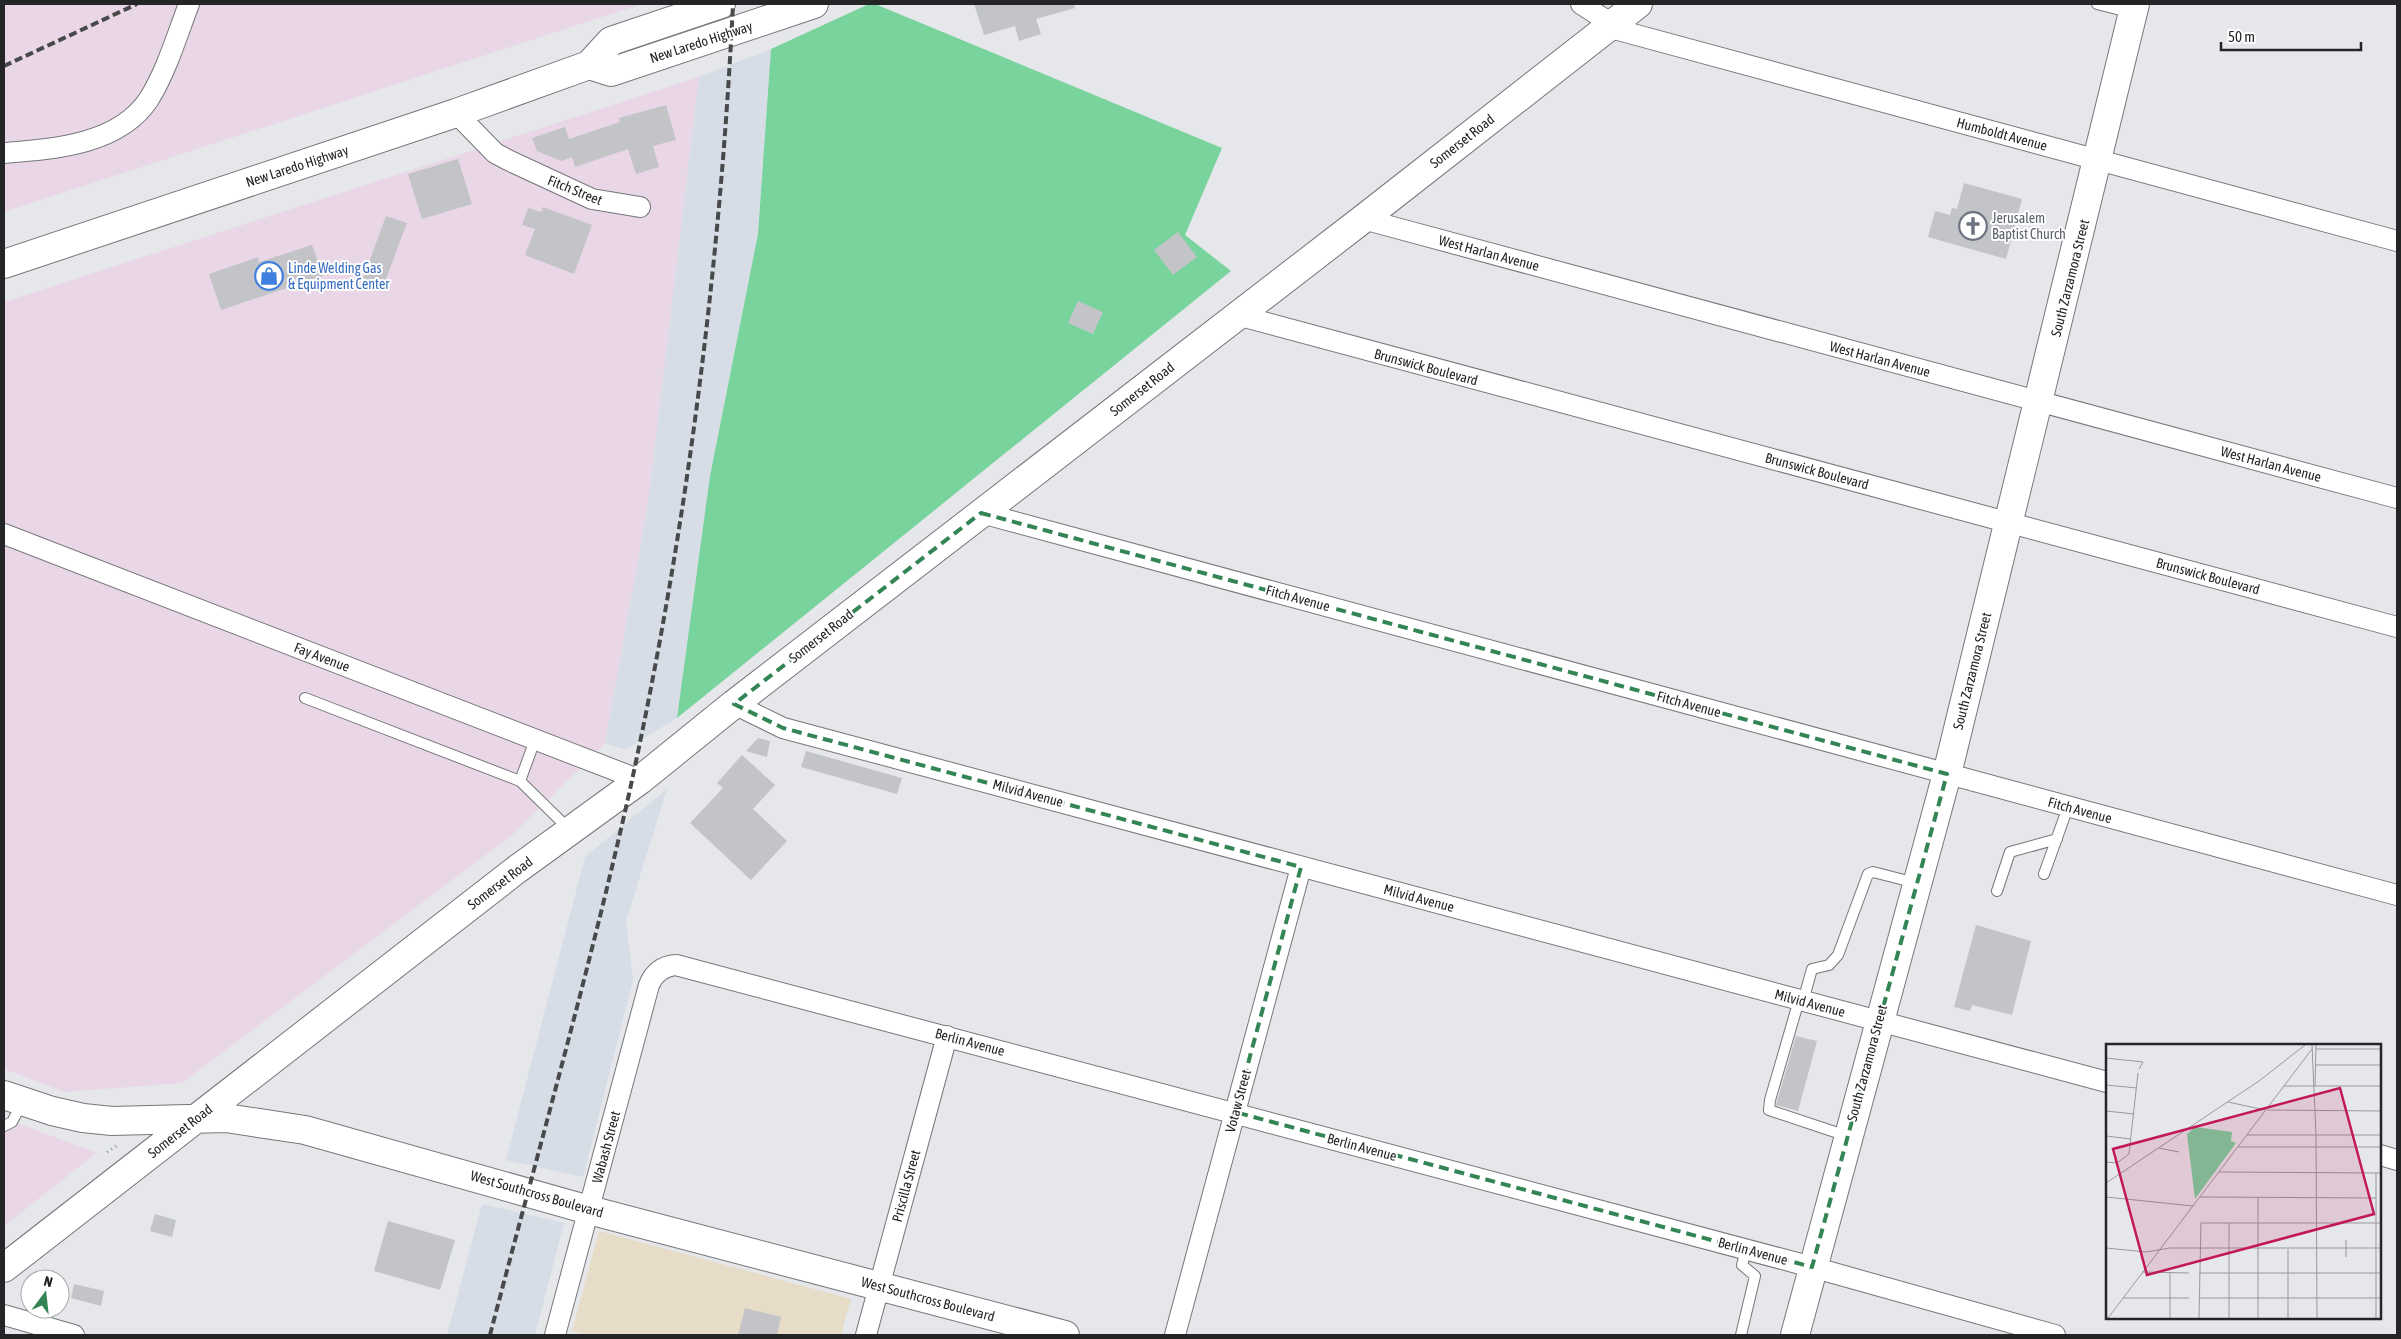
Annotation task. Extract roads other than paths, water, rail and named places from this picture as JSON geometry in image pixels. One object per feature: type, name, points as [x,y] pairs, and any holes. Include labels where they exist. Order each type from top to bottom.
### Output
[{"type":"main road","name":"New Laredo Highway","points":[[4,264],[456,113],[589,64],[611,41],[721,4]]},
{"type":"main road","name":"New Laredo Highway","points":[[589,64],[611,72],[814,4]]},
{"type":"main road","name":"Somerset Road","points":[[4,1268],[516,870],[640,780],[734,704],[1363,219],[1638,4]]},
{"type":"main road","name":"South Zarzamora Street","points":[[1794,1335],[1947,774],[2134,8]]},
{"type":"main road","name":"West Southcross Boulevard","points":[[13,1098],[82,1118],[112,1121],[198,1117],[246,1120],[305,1130],[590,1210],[1065,1335]]},
{"type":"street","points":[[4,153],[75,145],[123,124],[148,99],[164,68],[189,4]]},
{"type":"street","name":"Humboldt Avenue","points":[[1581,4],[1610,26],[2397,241]]},
{"type":"street","name":"Fitch Street","points":[[456,113],[495,153],[592,199],[640,207]]},
{"type":"street","name":"West Harlan Avenue","points":[[1363,219],[2397,498]]},
{"type":"street","name":"Brunswick Boulevard","points":[[1237,315],[2397,627]]},
{"type":"street","name":"Fitch Avenue","points":[[981,514],[2397,895]]},
{"type":"street","name":"Fay Avenue","points":[[4,534],[640,780]]},
{"type":"street","name":"Milvid Avenue","points":[[734,704],[783,728],[2106,1082]]},
{"type":"street","name":"Votaw Street","points":[[1175,1335],[1301,867]]},
{"type":"street","name":"Berlin Avenue","points":[[667,965],[676,965],[1235,1112],[1812,1267],[2055,1335]]},
{"type":"street","name":"Wabash Street","points":[[555,1335],[649,985],[653,976],[667,965]]},
{"type":"street","name":"Priscilla Street","points":[[866,1335],[947,1036]]},
{"type":"street","points":[[2381,1155],[2397,1160]]},
{"type":"street","points":[[4,1315],[74,1335]]},
{"type":"lane","points":[[2097,4],[2134,8]]},
{"type":"lane","points":[[305,698],[520,781],[571,831]]},
{"type":"lane","points":[[520,781],[535,740]]},
{"type":"lane","points":[[2044,874],[2068,807]]},
{"type":"lane","points":[[1997,891],[2010,852],[2056,839]]},
{"type":"lane","points":[[1847,1136],[1769,1110],[1770,1100],[1792,1026],[1812,970],[1829,965],[1838,955],[1868,874],[1873,872],[1916,883]]},
{"type":"lane","points":[[4,1126],[12,1122],[13,1098]]},
{"type":"lane","points":[[1741,1335],[1755,1276],[1742,1264],[1746,1250]]},
{"type":"railway","points":[[4,66],[137,4]]},
{"type":"railway","points":[[490,1335],[613,862],[629,794],[667,598],[684,500],[698,401],[719,203],[733,4]]},
{"type":"place","name":"Jerusalem Baptist Church","points":[[1973,226]]},
{"type":"place","name":"Linde Welding Gas & Equipment Center","points":[[269,276]]}]
